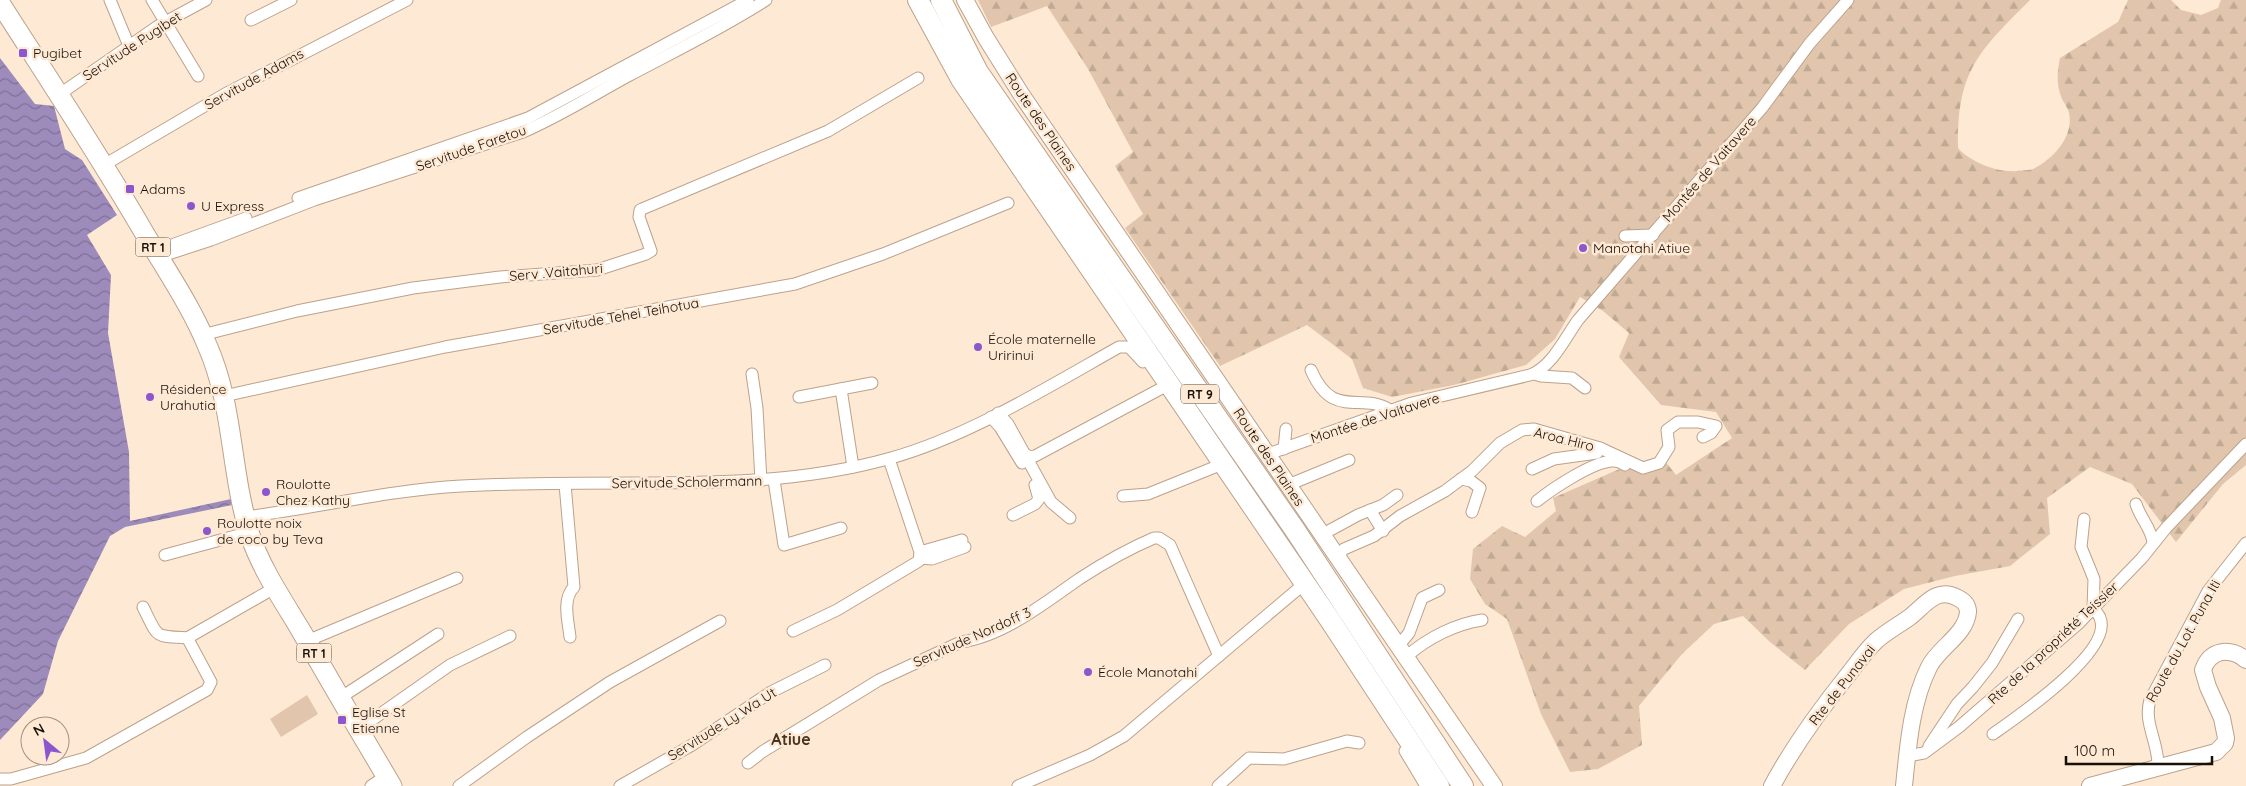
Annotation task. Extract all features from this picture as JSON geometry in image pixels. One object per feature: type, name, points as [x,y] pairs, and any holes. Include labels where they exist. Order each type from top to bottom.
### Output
[{"type":"highway","name":"RT 9","points":[[918,0],[961,79],[1330,620],[1439,786]]},
{"type":"highway","name":"Route des Plaines","points":[[941,0],[978,72],[1295,530],[1463,786]]},
{"type":"main road","name":"Route des Plaines","points":[[965,0],[1020,92],[1403,650],[1494,786]]},
{"type":"main road","name":"RT 1","points":[[0,3],[104,165],[158,254],[202,335],[216,366],[224,396],[238,488],[247,524],[261,560],[359,729],[383,783]]},
{"type":"main road","name":"Rte de Punavai","points":[[1772,786],[1786,760],[1814,719],[1876,641],[1940,593],[1957,597],[1965,603],[1968,611],[1966,621],[1929,666],[1916,707],[1907,756],[1904,786]]},
{"type":"main road","points":[[2090,786],[2209,754],[2222,747],[2226,738],[2226,731],[2203,670],[2207,660],[2217,653],[2232,652],[2246,660]]},
{"type":"street","points":[[0,3],[4,0]]},
{"type":"street","points":[[110,0],[129,46]]},
{"type":"street","points":[[152,0],[198,76]]},
{"type":"street","name":"Servitude Pugibet","points":[[60,94],[165,22],[206,0]]},
{"type":"street","points":[[251,20],[291,0]]},
{"type":"street","name":"Servitude Adams","points":[[104,165],[225,94],[407,0]]},
{"type":"street","name":"Servitude Faretou","points":[[158,254],[319,189],[515,124],[748,0]]},
{"type":"street","name":"Servitude Faretou","points":[[158,254],[211,240],[314,200],[523,132],[544,123],[630,75],[707,36],[766,0]]},
{"type":"street","name":"Montée de Vaitavere","points":[[1268,454],[1412,403],[1534,374],[1543,367],[1578,320],[1762,108],[1810,43],[1848,0]]},
{"type":"street","name":"Serv .Vaitahuri","points":[[202,335],[297,311],[414,288],[500,277],[597,270],[646,254],[650,251],[639,217],[642,208],[828,131],[918,78]]},
{"type":"street","name":"Servitude Tehei Teihotua","points":[[224,396],[445,347],[795,284],[892,250],[1008,203]]},
{"type":"street","points":[[1625,236],[1653,234]]},
{"type":"street","name":"Servitude Scholermann","points":[[165,556],[247,524],[312,508],[415,490],[468,486],[761,481],[853,467],[889,459],[944,439],[994,415],[1119,347],[1129,346],[1139,356],[1162,388]]},
{"type":"street","points":[[1311,370],[1324,390],[1337,400],[1354,404],[1380,405],[1390,410]]},
{"type":"street","points":[[752,374],[757,408],[761,481]]},
{"type":"street","points":[[1534,374],[1572,378],[1585,388]]},
{"type":"street","points":[[799,397],[872,383]]},
{"type":"street","points":[[1025,454],[1030,457],[1035,456],[1162,388],[1369,692],[1426,786]]},
{"type":"street","points":[[841,389],[853,467]]},
{"type":"street","points":[[994,415],[1004,418],[1051,502],[1070,518]]},
{"type":"street","points":[[994,415],[1040,496],[1035,504],[1012,515]]},
{"type":"street","points":[[1537,501],[1571,477],[1614,460],[1649,473],[1659,463],[1669,447],[1667,430],[1678,422],[1698,422],[1716,426],[1711,433],[1703,437]]},
{"type":"street","points":[[1284,449],[1286,429]]},
{"type":"street","name":"Aroa Hiro","points":[[1338,556],[1348,547],[1383,531],[1400,516],[1445,491],[1489,455],[1500,443],[1522,430],[1534,429],[1600,448],[1643,468],[1659,463]]},
{"type":"street","name":"Rte de la propriété Teissier","points":[[1924,754],[1982,708],[2093,608],[2142,558],[2153,543],[2246,444]]},
{"type":"street","points":[[1532,469],[1554,459],[1597,453],[1600,448]]},
{"type":"street","points":[[889,459],[920,555]]},
{"type":"street","points":[[1288,485],[1349,460]]},
{"type":"street","points":[[1123,496],[1148,494],[1214,467]]},
{"type":"street","points":[[1461,479],[1471,481],[1480,488],[1472,512]]},
{"type":"street","points":[[774,480],[784,545],[840,528]]},
{"type":"street","points":[[565,484],[574,587],[569,590],[566,602],[570,637]]},
{"type":"street","points":[[1323,534],[1383,505],[1396,495]]},
{"type":"street","points":[[2136,504],[2139,516],[2150,532],[2153,543]]},
{"type":"street","points":[[1370,510],[1383,531]]},
{"type":"street","points":[[1993,734],[2035,704],[2065,679],[2084,659],[2100,630],[2100,618],[2093,608],[2094,579],[2082,547],[2084,519]]},
{"type":"street","name":"Servitude Nordoff 3","points":[[748,763],[762,752],[879,680],[961,642],[973,640],[1017,620],[1037,609],[1099,567],[1154,538],[1160,538],[1170,545],[1219,656]]},
{"type":"street","points":[[920,555],[932,559],[963,543]]},
{"type":"street","name":"Route du Lot. Puna Iti","points":[[2158,767],[2159,753],[2148,718],[2147,709],[2150,700],[2211,587],[2246,543]]},
{"type":"street","points":[[793,631],[838,610],[920,555]]},
{"type":"street","points":[[307,640],[457,578]]},
{"type":"street","points":[[143,607],[157,634],[161,637],[189,638],[276,587]]},
{"type":"street","points":[[1018,786],[1111,744],[1298,589]]},
{"type":"street","points":[[1403,650],[1422,598],[1439,590]]},
{"type":"street","points":[[1907,756],[1924,754],[1957,704],[1992,662],[2018,619]]},
{"type":"street","points":[[1403,650],[1424,643],[1458,626],[1482,620]]},
{"type":"street","points":[[459,786],[527,736],[610,682],[720,621]]},
{"type":"street","points":[[340,698],[438,634]]},
{"type":"street","points":[[359,729],[450,665],[510,636]]},
{"type":"street","points":[[8,781],[86,758],[207,690],[211,682],[189,638]]},
{"type":"street","name":"Servitude Ly Wa Ut","points":[[620,786],[692,745],[771,692],[825,665]]},
{"type":"street","points":[[1218,786],[1249,758],[1284,759],[1347,741],[1359,743]]},
{"type":"green space","points":[[978,0],[2030,0],[1984,49],[1974,65],[1962,100],[1959,122],[1958,148],[1963,153],[1985,166],[2010,171],[2033,169],[2049,158],[2061,145],[2070,122],[2058,83],[2060,58],[2118,22],[2128,0],[2171,0],[2181,10],[2201,15],[2218,8],[2221,0],[2246,0],[2246,465],[2223,484],[2176,542],[2132,484],[2090,467],[2047,498],[2050,534],[2010,566],[1955,576],[1904,589],[1849,624],[1805,670],[1770,642],[1743,616],[1714,624],[1682,654],[1639,706],[1642,745],[1598,769],[1570,772],[1541,714],[1507,619],[1485,604],[1470,579],[1473,549],[1502,526],[1525,537],[1556,511],[1553,498],[1624,467],[1661,456],[1676,475],[1732,438],[1716,412],[1661,405],[1619,357],[1629,333],[1603,311],[1580,297],[1555,339],[1526,365],[1454,385],[1392,397],[1363,388],[1352,359],[1307,325],[1220,366],[1125,228],[1143,214],[1115,166],[1133,152],[1088,69],[1047,6],[991,27]]},
{"type":"green space","points":[[307,695],[318,714],[281,737],[270,719]]},
{"type":"water","points":[[0,58],[35,104],[54,106],[65,149],[82,160],[117,215],[87,235],[111,275],[108,333],[129,452],[130,521],[231,499],[232,505],[125,527],[110,536],[58,641],[43,694],[22,716],[20,716],[20,719],[0,740]]},
{"type":"place","name":"Pugibet","points":[[23,53]]},
{"type":"place","name":"Adams","points":[[130,189]]},
{"type":"place","name":"U Express","points":[[191,206]]},
{"type":"place","name":"Manotahi Atiue","points":[[1583,248]]},
{"type":"place","name":"École maternelle Uririnui","points":[[978,347]]},
{"type":"place","name":"Résidence Urahutia","points":[[150,397]]},
{"type":"place","name":"Roulotte Chez Kathy","points":[[266,492]]},
{"type":"place","name":"Roulotte noix de coco by Teva","points":[[207,531]]},
{"type":"place","name":"École Manotahi","points":[[1088,672]]},
{"type":"place","name":"Eglise St Etienne","points":[[342,720]]},
{"type":"district","name":"Atiue","points":[[791,739]]}]
